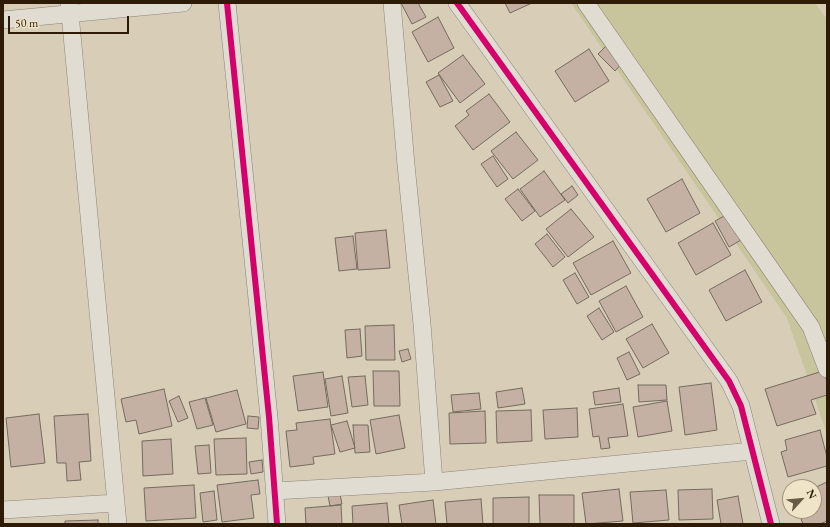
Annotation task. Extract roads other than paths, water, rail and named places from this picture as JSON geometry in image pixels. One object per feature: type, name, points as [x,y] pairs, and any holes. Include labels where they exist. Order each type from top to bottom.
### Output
[{"type":"street","points":[[3,20],[70,8],[183,3]]},
{"type":"street","points":[[227,3],[269,409],[276,524]]},
{"type":"street","points":[[392,3],[422,324],[434,482]]},
{"type":"street","points":[[457,3],[729,381],[741,406],[771,524]]},
{"type":"street","points":[[586,3],[811,327],[827,369]]},
{"type":"street","points":[[70,8],[118,524]]},
{"type":"street","points":[[274,491],[434,482],[752,451]]},
{"type":"street","points":[[3,510],[116,503]]}]
